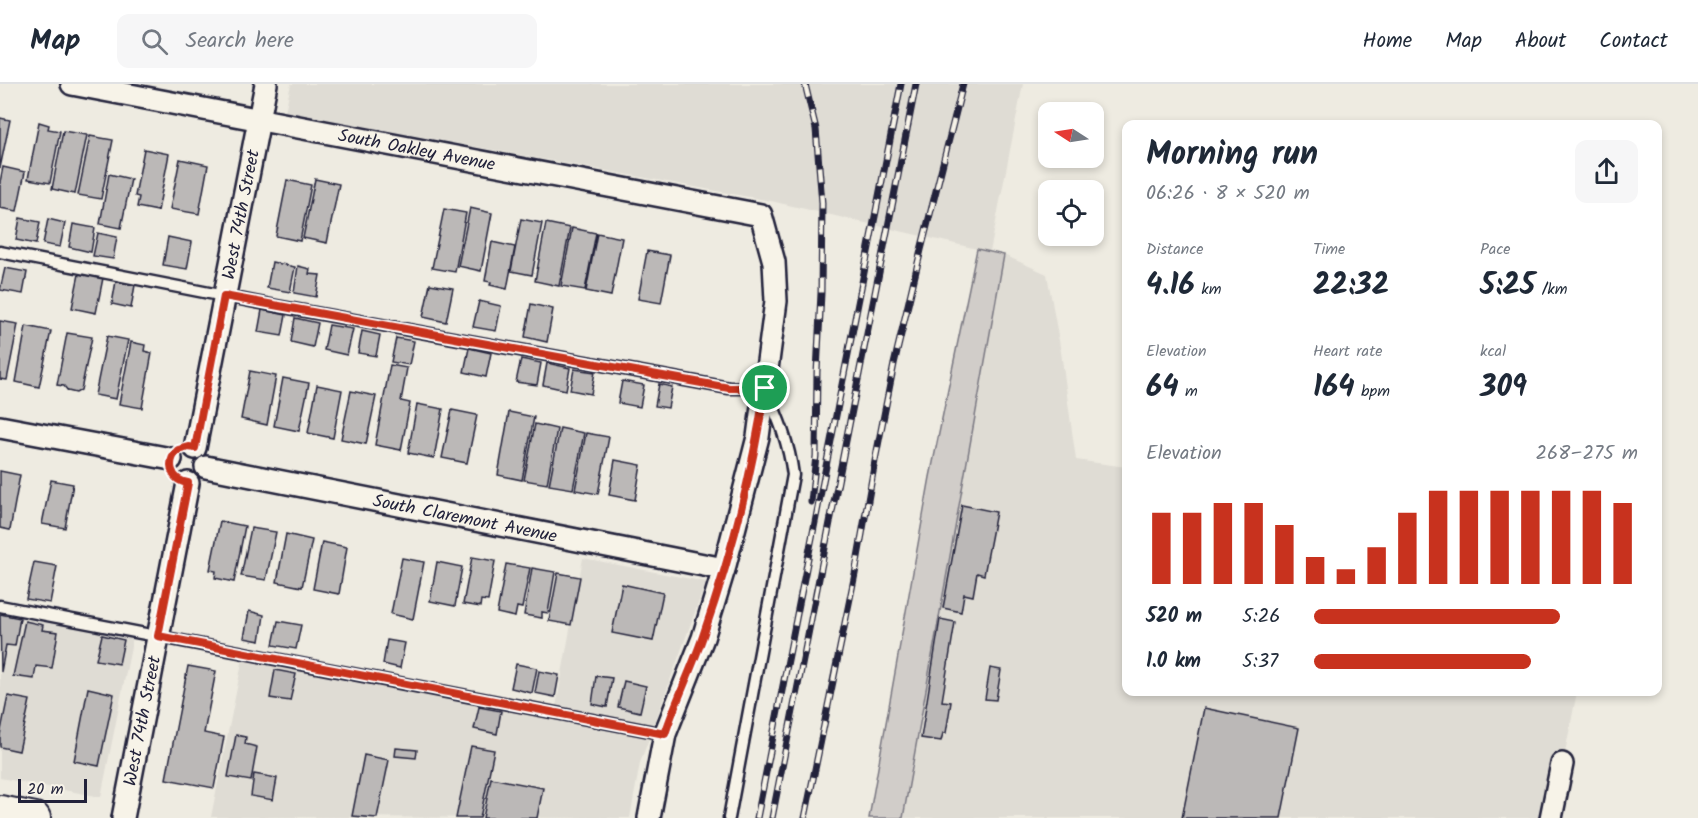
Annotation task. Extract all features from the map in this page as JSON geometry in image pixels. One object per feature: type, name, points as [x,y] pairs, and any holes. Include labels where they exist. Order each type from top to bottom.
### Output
[{"type":"main road","points":[[0,811],[35,818]]},
{"type":"street","name":"South Oakley Avenue","points":[[72,84],[761,215],[774,262],[776,301],[765,388]]},
{"type":"street","name":"West 74th Street","points":[[195,448],[266,84]]},
{"type":"street","points":[[649,818],[665,734],[703,638],[724,569],[758,437],[765,388]]},
{"type":"street","points":[[0,427],[171,459]]},
{"type":"street","points":[[195,448],[204,456],[206,467],[202,477],[188,483],[182,482],[173,475],[171,459],[178,450],[195,448]]},
{"type":"street","name":"South Claremont Avenue","points":[[206,467],[724,569]]},
{"type":"street","name":"West 74th Street","points":[[123,818],[188,483]]},
{"type":"street","points":[[1551,818],[1562,764]]},
{"type":"lane","points":[[0,252],[224,296],[729,388],[765,388],[784,430],[793,475],[729,818]]},
{"type":"lane","points":[[0,606],[665,734]]},
{"type":"shaded area","points":[[291,84],[1023,84],[990,252],[771,201],[285,112]]},
{"type":"shaded area","points":[[977,249],[1004,255],[903,818],[869,818],[930,477]]},
{"type":"shaded area","points":[[1004,255],[1047,274],[1061,352],[1076,460],[1122,466],[1122,696],[1576,696],[1552,818],[903,818]]},
{"type":"shaded area","points":[[583,558],[706,582],[640,763],[630,818],[211,817],[244,653],[555,712]]},
{"type":"shaded area","points":[[0,606],[134,632],[101,797],[0,778]]},
{"type":"building","points":[[0,118],[10,120],[0,168]]},
{"type":"building","points":[[39,122],[49,125],[48,129],[60,131],[50,183],[28,179]]},
{"type":"building","points":[[63,131],[87,135],[75,194],[52,189]]},
{"type":"building","points":[[90,136],[113,140],[101,199],[78,195]]},
{"type":"building","points":[[144,149],[169,154],[158,211],[137,207],[139,197],[135,196]]},
{"type":"building","points":[[180,159],[208,165],[199,214],[170,209]]},
{"type":"building","points":[[3,167],[25,172],[17,211],[0,208],[0,182]]},
{"type":"building","points":[[109,174],[131,179],[121,228],[100,224]]},
{"type":"building","points":[[315,179],[339,184],[327,243],[303,238]]},
{"type":"building","points":[[287,180],[311,185],[300,241],[276,236]]},
{"type":"building","points":[[470,208],[492,213],[481,271],[458,266]]},
{"type":"building","points":[[444,209],[466,213],[455,272],[432,268]]},
{"type":"building","points":[[20,218],[40,222],[36,244],[16,240]]},
{"type":"building","points":[[48,219],[65,223],[60,247],[43,244]]},
{"type":"building","points":[[521,219],[542,223],[532,275],[511,271]]},
{"type":"building","points":[[546,223],[570,228],[559,286],[535,281]]},
{"type":"building","points":[[73,224],[95,228],[91,252],[69,247]]},
{"type":"building","points":[[572,228],[596,233],[585,290],[561,286]]},
{"type":"building","points":[[98,233],[117,237],[113,259],[93,256]]},
{"type":"building","points":[[597,233],[622,238],[611,296],[586,291]]},
{"type":"building","points":[[168,237],[192,242],[187,269],[163,265]]},
{"type":"building","points":[[492,242],[515,247],[507,289],[490,285],[491,282],[485,281]]},
{"type":"building","points":[[647,251],[670,255],[661,303],[638,299]]},
{"type":"building","points":[[272,262],[295,267],[290,292],[267,288]]},
{"type":"building","points":[[298,266],[310,269],[309,274],[320,275],[316,297],[294,293]]},
{"type":"building","points":[[5,268],[27,272],[23,294],[0,290]]},
{"type":"building","points":[[79,274],[103,278],[96,313],[72,308]]},
{"type":"building","points":[[116,281],[135,285],[131,308],[112,304]]},
{"type":"building","points":[[430,284],[453,288],[446,322],[423,317]]},
{"type":"building","points":[[479,301],[501,306],[496,331],[473,327]]},
{"type":"building","points":[[531,304],[553,309],[547,342],[525,337]]},
{"type":"building","points":[[262,310],[286,315],[282,336],[258,332]]},
{"type":"building","points":[[295,318],[318,323],[313,347],[291,342]]},
{"type":"building","points":[[0,321],[18,324],[7,380],[0,379]]},
{"type":"building","points":[[329,325],[353,329],[347,355],[324,350]]},
{"type":"building","points":[[26,326],[51,331],[39,387],[16,382]]},
{"type":"building","points":[[362,331],[380,335],[376,356],[358,353]]},
{"type":"building","points":[[67,333],[92,337],[81,390],[76,393],[57,385]]},
{"type":"building","points":[[107,336],[128,340],[116,399],[95,395]]},
{"type":"building","points":[[396,338],[414,341],[409,365],[391,362]]},
{"type":"building","points":[[131,342],[145,345],[144,351],[152,353],[142,408],[119,404]]},
{"type":"building","points":[[469,348],[491,353],[486,377],[464,372]]},
{"type":"building","points":[[521,359],[541,363],[537,385],[516,382]]},
{"type":"building","points":[[547,363],[570,368],[566,390],[543,385]]},
{"type":"building","points":[[390,365],[407,368],[401,401],[410,403],[401,450],[375,445]]},
{"type":"building","points":[[574,369],[595,372],[591,394],[570,390]]},
{"type":"building","points":[[250,371],[276,376],[267,425],[241,419]]},
{"type":"building","points":[[283,378],[309,383],[299,431],[274,426]]},
{"type":"building","points":[[622,381],[644,385],[640,407],[618,403]]},
{"type":"building","points":[[659,384],[672,387],[668,408],[655,406]]},
{"type":"building","points":[[317,385],[342,390],[333,438],[308,433]]},
{"type":"building","points":[[351,391],[376,396],[366,444],[341,439]]},
{"type":"building","points":[[417,404],[443,409],[434,458],[408,453]]},
{"type":"building","points":[[452,410],[477,415],[467,463],[442,458]]},
{"type":"building","points":[[509,412],[534,417],[522,480],[498,475]]},
{"type":"building","points":[[535,424],[557,429],[547,484],[524,480]]},
{"type":"building","points":[[560,428],[584,433],[573,489],[549,485]]},
{"type":"building","points":[[586,433],[609,437],[598,494],[575,490]]},
{"type":"building","points":[[615,460],[641,465],[635,500],[609,495]]},
{"type":"building","points":[[0,471],[20,475],[10,530],[0,528]]},
{"type":"building","points":[[51,480],[73,484],[65,528],[42,524]]},
{"type":"building","points":[[962,505],[996,512],[984,575],[977,573],[973,596],[964,594],[961,612],[943,608]]},
{"type":"building","points":[[220,521],[245,526],[234,582],[215,578],[216,571],[210,570]]},
{"type":"building","points":[[251,528],[276,532],[266,580],[241,576]]},
{"type":"building","points":[[286,534],[312,540],[302,587],[277,582]]},
{"type":"building","points":[[322,542],[347,547],[339,594],[313,589]]},
{"type":"building","points":[[472,557],[495,561],[488,601],[481,600],[480,607],[463,604]]},
{"type":"building","points":[[402,558],[424,562],[413,619],[391,614]]},
{"type":"building","points":[[34,562],[57,566],[50,603],[26,599]]},
{"type":"building","points":[[437,562],[462,567],[455,606],[430,601]]},
{"type":"building","points":[[506,564],[530,568],[522,608],[517,607],[515,617],[497,613]]},
{"type":"building","points":[[532,568],[555,572],[548,613],[542,612],[542,618],[524,615]]},
{"type":"building","points":[[558,573],[580,577],[571,625],[549,621]]},
{"type":"building","points":[[622,584],[663,593],[653,641],[612,633]]},
{"type":"building","points":[[249,611],[264,615],[260,641],[244,638]]},
{"type":"building","points":[[0,614],[20,618],[15,646],[6,645],[1,672]]},
{"type":"building","points":[[940,619],[955,622],[942,701],[951,702],[946,733],[943,733],[941,741],[921,738]]},
{"type":"building","points":[[25,621],[43,625],[42,630],[58,632],[52,668],[36,666],[34,679],[13,676]]},
{"type":"building","points":[[278,621],[301,625],[296,649],[273,645]]},
{"type":"building","points":[[102,635],[124,640],[119,664],[96,660]]},
{"type":"building","points":[[387,640],[405,643],[400,668],[383,664]]},
{"type":"building","points":[[516,664],[537,668],[532,693],[511,688]]},
{"type":"building","points":[[188,666],[216,671],[204,733],[224,737],[214,788],[166,779]]},
{"type":"building","points":[[990,668],[1001,670],[996,700],[985,699]]},
{"type":"building","points":[[275,670],[296,674],[290,701],[270,698]]},
{"type":"building","points":[[539,671],[559,675],[555,697],[535,693]]},
{"type":"building","points":[[596,676],[612,678],[607,707],[592,704]]},
{"type":"building","points":[[624,681],[646,686],[640,712],[618,707]]},
{"type":"building","points":[[88,688],[114,694],[99,766],[74,761]]},
{"type":"building","points":[[8,696],[30,700],[19,751],[0,747],[0,735]]},
{"type":"building","points":[[479,707],[501,711],[497,734],[474,729]]},
{"type":"building","points":[[1204,708],[1299,728],[1281,818],[1182,818]]},
{"type":"building","points":[[236,735],[246,737],[245,744],[257,747],[251,781],[228,777]]},
{"type":"building","points":[[471,746],[494,750],[480,818],[456,818]]},
{"type":"building","points":[[396,748],[417,750],[416,758],[395,756]]},
{"type":"building","points":[[364,755],[389,760],[377,818],[352,816]]},
{"type":"building","points":[[254,774],[277,778],[273,800],[251,796]]},
{"type":"building","points":[[491,778],[543,788],[537,818],[483,818]]},
{"type":"railway","points":[[805,84],[816,129],[822,203],[816,456],[811,502]]},
{"type":"railway","points":[[757,818],[901,84]]},
{"type":"railway","points":[[772,818],[916,84]]},
{"type":"railway","points":[[805,818],[855,574],[894,364],[963,84]]},
{"type":"route","points":[[224,296],[729,388],[765,388],[758,437],[724,569],[703,638],[665,734],[158,636],[188,483],[182,482],[173,475],[171,459],[178,450],[195,448],[224,296]]}]
